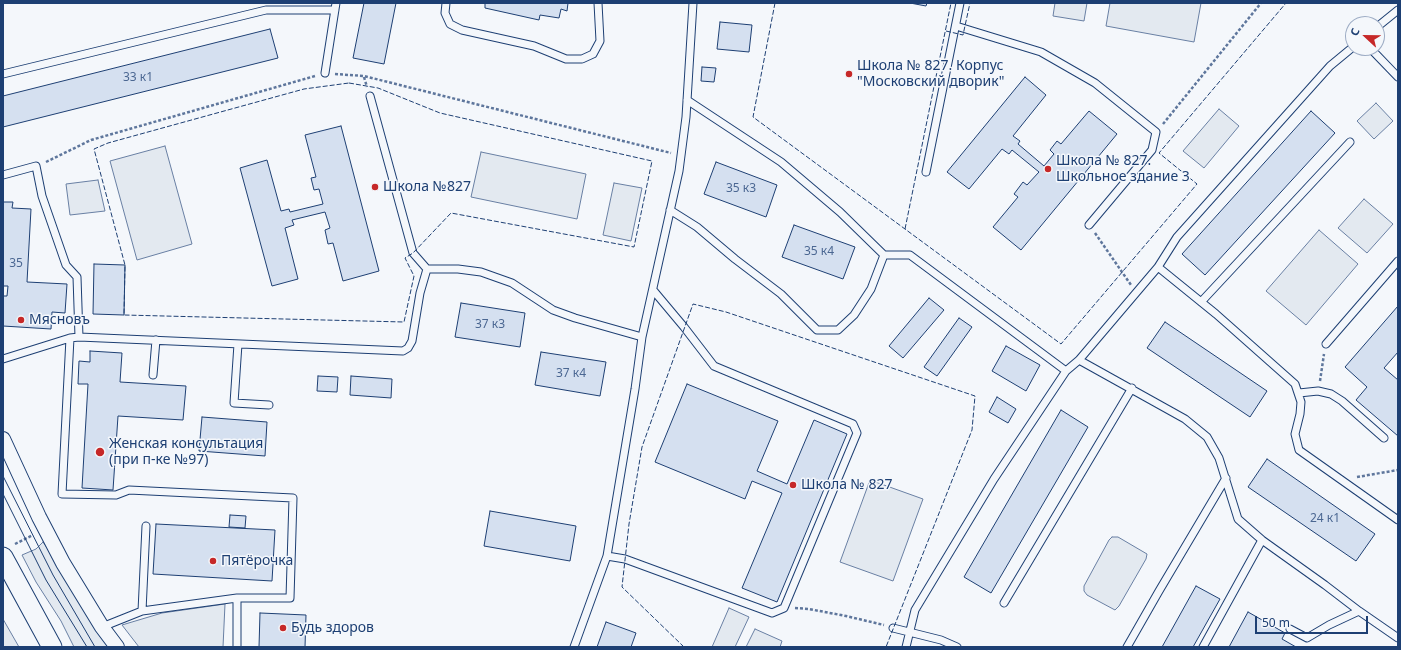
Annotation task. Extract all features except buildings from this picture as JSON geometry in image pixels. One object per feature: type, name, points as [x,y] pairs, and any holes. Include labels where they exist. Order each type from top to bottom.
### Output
[{"type":"main road","points":[[9,550],[52,647]]},
{"type":"street","points":[[3,439],[39,517],[63,563],[102,627],[117,647]]},
{"type":"lane","points":[[446,3],[445,12],[450,24],[462,30],[534,46],[566,59],[582,59],[593,54],[600,41],[598,3]]},
{"type":"lane","points":[[574,647],[607,556],[635,389],[642,337],[681,155],[687,100],[693,3]]},
{"type":"lane","points":[[926,172],[960,3]]},
{"type":"lane","points":[[3,74],[266,10],[336,6],[325,73]]},
{"type":"lane","points":[[1385,21],[1398,10]]},
{"type":"lane","points":[[956,26],[1042,52],[1095,83],[1156,132],[1152,150],[1088,225]]},
{"type":"lane","points":[[906,647],[915,610],[986,492],[1066,371],[1079,360],[1158,267],[1177,237],[1330,66],[1345,54]]},
{"type":"lane","points":[[1378,56],[1398,77]]},
{"type":"lane","points":[[370,96],[413,253],[427,270]]},
{"type":"lane","points":[[687,100],[781,162],[840,212],[884,255],[910,255],[1066,371]]},
{"type":"lane","points":[[1201,302],[1350,142]]},
{"type":"lane","points":[[3,175],[36,166],[42,196],[66,265],[77,277],[79,337]]},
{"type":"lane","points":[[670,210],[697,227],[735,259],[781,294],[817,330],[838,330],[854,315],[871,289],[884,255]]},
{"type":"lane","points":[[1326,344],[1398,261]]},
{"type":"lane","points":[[1158,267],[1259,351],[1296,384],[1301,402],[1300,414],[1295,434],[1299,450],[1398,520]]},
{"type":"lane","points":[[427,270],[458,269],[481,272],[512,283],[553,310],[642,337]]},
{"type":"lane","points":[[3,358],[70,338],[79,337],[403,351],[408,348],[412,341],[420,293],[427,270]]},
{"type":"lane","points":[[607,556],[625,559],[772,614],[784,608],[857,433],[853,424],[714,366],[653,290]]},
{"type":"lane","points":[[70,338],[62,494],[116,495],[129,490],[293,498],[290,598],[237,598],[142,611],[102,627]]},
{"type":"lane","points":[[154,376],[156,340]]},
{"type":"lane","points":[[238,344],[234,403],[269,405]]},
{"type":"lane","points":[[1079,360],[1132,388],[1185,419],[1207,437],[1219,458],[1238,519],[1262,540],[1398,638]]},
{"type":"lane","points":[[1004,603],[1132,388]]},
{"type":"lane","points":[[1298,393],[1318,391],[1337,397],[1384,438]]},
{"type":"lane","points":[[1127,647],[1158,591],[1226,478]]},
{"type":"lane","points":[[142,611],[146,526]]},
{"type":"lane","points":[[1203,647],[1262,540]]},
{"type":"lane","points":[[236,647],[237,598]]},
{"type":"lane","points":[[1290,629],[1307,638],[1329,625],[1359,611]]},
{"type":"lane","points":[[893,628],[941,640],[957,647]]},
{"type":"path","points":[[1156,132],[1261,3]]},
{"type":"path","points":[[36,166],[91,140],[325,73],[364,76],[681,155]]},
{"type":"path","points":[[1088,225],[1136,292]]},
{"type":"path","points":[[1318,391],[1326,344]]},
{"type":"path","points":[[1342,480],[1398,470]]},
{"type":"path","points":[[9,550],[38,532]]},
{"type":"path","points":[[784,608],[809,609],[846,616],[893,628]]},
{"type":"shaded area","points":[[1055,3],[1087,3],[1084,21],[1053,16]]},
{"type":"shaded area","points":[[1110,3],[1201,3],[1194,42],[1106,26]]},
{"type":"shaded area","points":[[1376,103],[1393,121],[1374,139],[1357,121]]},
{"type":"shaded area","points":[[1219,109],[1239,126],[1204,168],[1183,151]]},
{"type":"shaded area","points":[[165,146],[192,244],[137,260],[110,161]]},
{"type":"shaded area","points":[[481,152],[586,174],[577,219],[471,197]]},
{"type":"shaded area","points":[[98,180],[105,211],[70,215],[66,184]]},
{"type":"shaded area","points":[[614,183],[642,188],[631,241],[603,235]]},
{"type":"shaded area","points":[[1364,199],[1393,224],[1367,253],[1338,228]]},
{"type":"shaded area","points":[[1319,230],[1358,264],[1306,325],[1266,291]]},
{"type":"shaded area","points":[[870,480],[923,499],[893,581],[840,562]]},
{"type":"shaded area","points":[[1112,537],[1118,537],[1147,554],[1146,559],[1119,606],[1115,610],[1087,595],[1084,591],[1084,586]]},
{"type":"shaded area","points":[[43,542],[77,591],[111,647],[74,647],[61,621],[36,582],[22,555],[36,549]]},
{"type":"shaded area","points":[[225,604],[223,647],[139,647],[122,625],[162,613]]},
{"type":"shaded area","points":[[729,608],[749,617],[735,647],[712,647]]},
{"type":"shaded area","points":[[3,619],[19,647],[3,647]]},
{"type":"shaded area","points":[[755,629],[782,641],[780,647],[746,647]]},
{"type":"tram line","points":[[3,476],[53,575],[95,647]]},
{"type":"tram line","points":[[3,494],[46,580],[87,647]]},
{"type":"fence","points":[[775,3],[753,117],[1061,344],[1197,184],[1159,153],[1286,3]]},
{"type":"fence","points":[[905,229],[951,3]]},
{"type":"fence","points":[[946,31],[963,35],[970,3]]},
{"type":"fence","points":[[349,83],[378,88],[440,113],[652,161],[634,247],[451,213],[413,253],[405,258],[414,276],[404,322],[124,315],[125,265],[94,149],[108,143],[304,89],[349,83]]},
{"type":"fence","points":[[684,647],[622,587],[629,524],[642,447],[693,304],[726,312],[975,396],[972,430],[886,647]]},
{"type":"place","name":"Школа № 827. Корпус \"Московский дворик\"","points":[[849,74]]},
{"type":"place","name":"Школа № 827. Школьное здание 3","points":[[1048,169]]},
{"type":"place","name":"Школа №827","points":[[375,187]]},
{"type":"place","name":"Мясновъ","points":[[21,320]]},
{"type":"place","name":"Женская консультация (при п-ке №97)","points":[[100,452]]},
{"type":"place","name":"Школа № 827","points":[[793,485]]},
{"type":"place","name":"Пятёрочка","points":[[213,561]]},
{"type":"place","name":"Будь здоров","points":[[283,628]]}]
